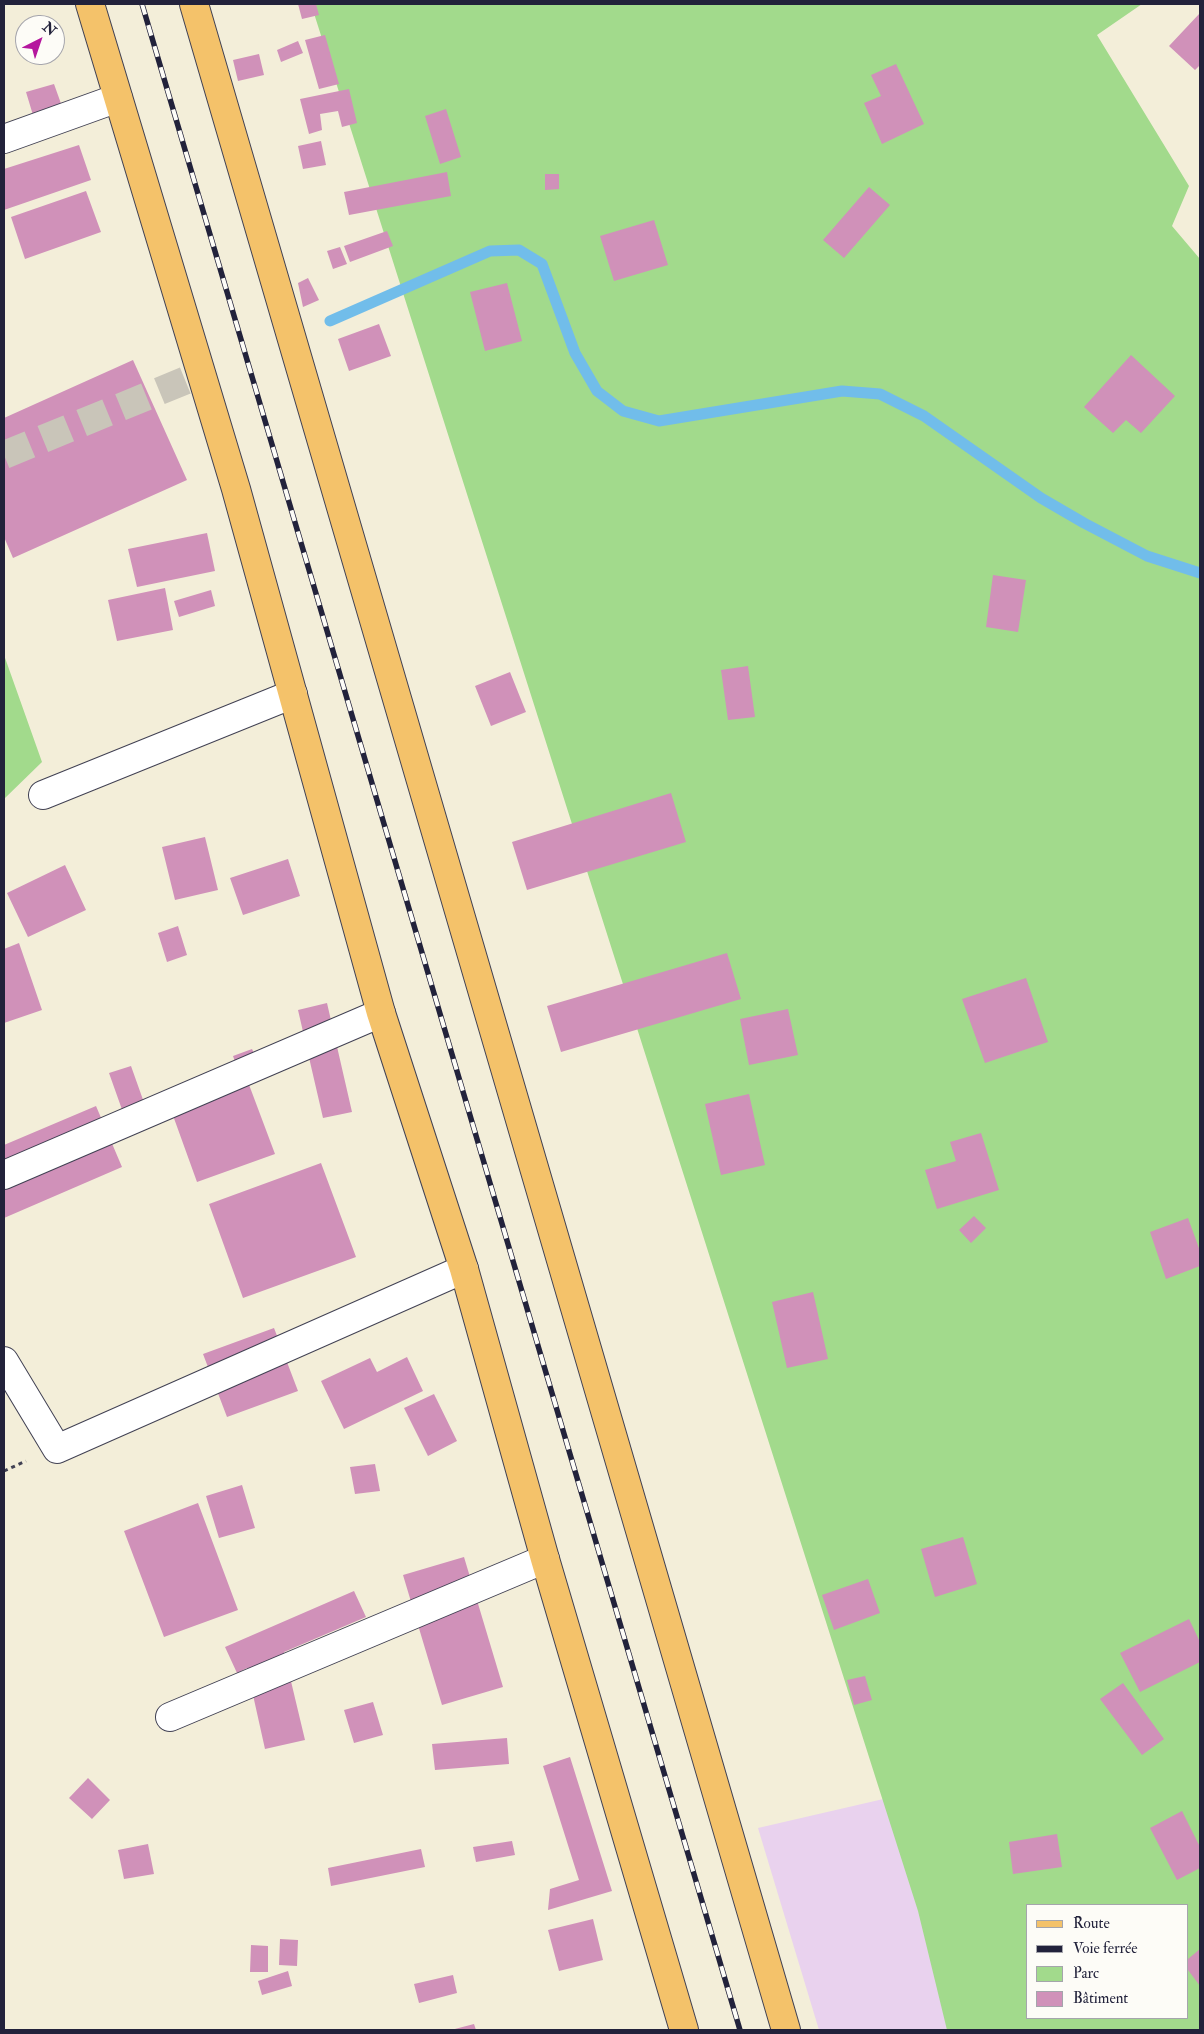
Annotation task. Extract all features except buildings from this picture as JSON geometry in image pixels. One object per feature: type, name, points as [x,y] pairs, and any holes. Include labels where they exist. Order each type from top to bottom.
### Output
[{"type":"main road","points":[[90,4],[236,489],[381,1013],[464,1269],[545,1559],[684,2030]]},
{"type":"main road","points":[[194,4],[786,2030]]},
{"type":"street","points":[[4,139],[118,98]]},
{"type":"street","points":[[43,795],[293,694]]},
{"type":"street","points":[[4,1175],[381,1013]]},
{"type":"street","points":[[4,1361],[57,1449],[464,1269]]},
{"type":"street","points":[[170,1717],[545,1559]]},
{"type":"shaded area","points":[[905,1794],[968,2030],[819,2030],[758,1828]]},
{"type":"green space","points":[[311,4],[1142,4],[1097,35],[1189,186],[1172,226],[1200,259],[1200,2030],[947,2030],[918,1911]]},
{"type":"green space","points":[[4,655],[42,762],[4,799]]},
{"type":"waterway","points":[[330,321],[490,251],[519,250],[542,264],[575,353],[597,391],[623,411],[659,421],[842,391],[880,394],[924,416],[1041,498],[1084,523],[1147,556],[1200,573]]},
{"type":"tunnel","points":[[4,455],[201,374]]},
{"type":"railway","points":[[142,4],[740,2030]]}]
